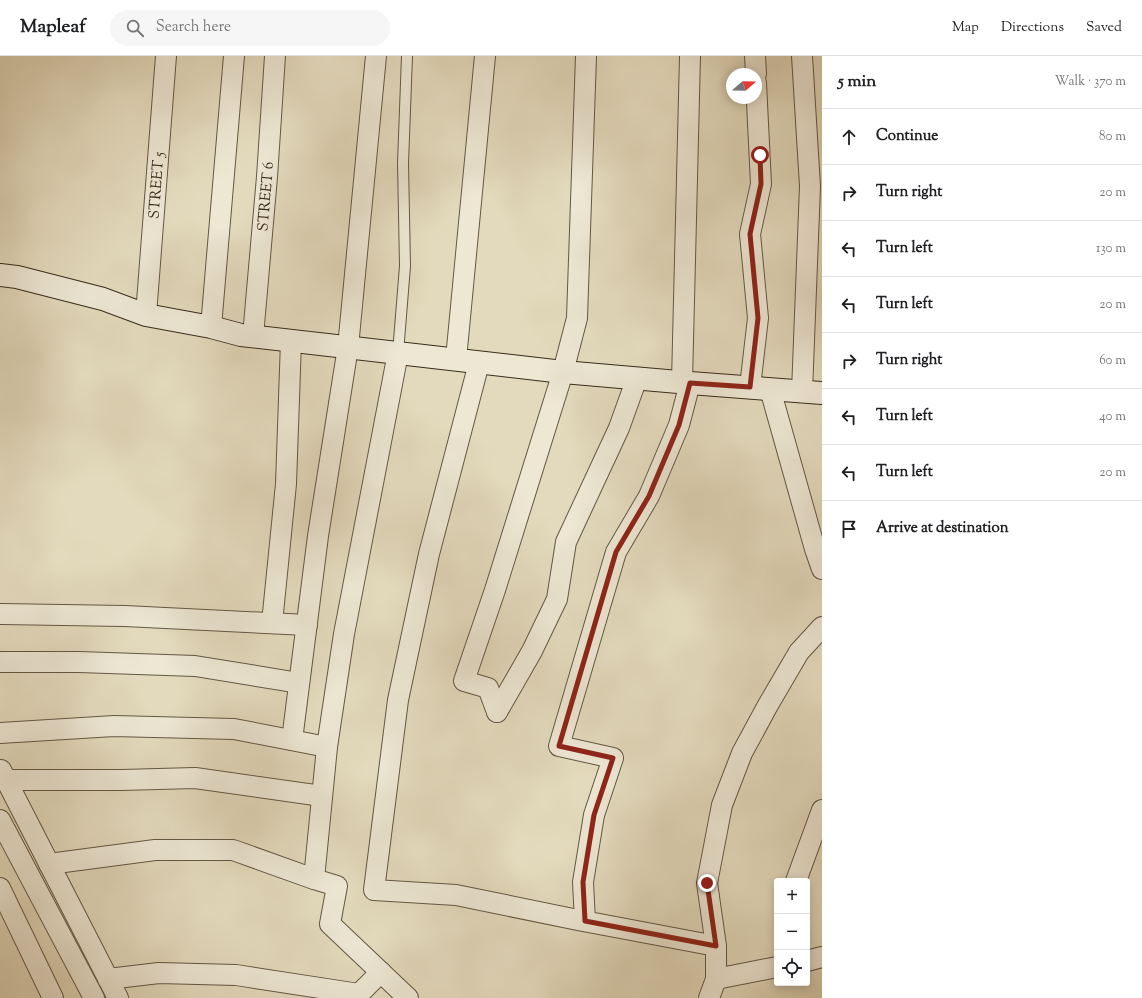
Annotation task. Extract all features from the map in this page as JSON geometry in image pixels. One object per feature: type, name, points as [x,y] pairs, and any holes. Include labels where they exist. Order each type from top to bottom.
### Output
[{"type":"street","name":"STREET 5","points":[[146,315],[166,56]]},
{"type":"street","points":[[211,327],[234,56]]},
{"type":"street","name":"STREET 6","points":[[253,336],[267,177],[275,56]]},
{"type":"street","points":[[292,740],[318,536],[348,347],[376,56]]},
{"type":"street","points":[[456,359],[485,56]]},
{"type":"street","points":[[586,56],[577,318],[563,372],[495,590],[464,681],[488,688],[497,712],[532,651],[556,599],[566,542],[619,428],[637,378]]},
{"type":"street","points":[[585,921],[583,882],[586,860],[594,815],[613,758],[559,746],[616,552],[649,496],[679,425],[686,382],[690,56]]},
{"type":"street","points":[[755,56],[756,68]]},
{"type":"street","points":[[0,275],[17,277],[103,299],[146,315],[211,327],[241,335],[563,372],[812,392],[810,186],[802,56]]},
{"type":"street","points":[[757,104],[761,184],[750,234],[758,318],[760,388],[822,569]]},
{"type":"street","points":[[272,623],[286,484],[291,341]]},
{"type":"street","points":[[314,879],[327,747],[344,634],[398,353]]},
{"type":"street","points":[[479,362],[430,554],[398,700],[374,890],[456,895],[716,946]]},
{"type":"street","points":[[0,614],[125,616],[307,625]]},
{"type":"street","points":[[709,998],[716,979],[716,946],[707,883],[722,805],[742,753],[768,705],[799,652],[822,627]]},
{"type":"street","points":[[0,662],[79,662],[195,666],[299,683]]},
{"type":"street","points":[[0,733],[114,726],[234,729],[327,747]]},
{"type":"street","points":[[118,998],[3,774],[121,780],[195,778],[322,796]]},
{"type":"street","points":[[797,878],[822,810]]},
{"type":"street","points":[[0,820],[94,998]]},
{"type":"street","points":[[49,864],[155,850],[234,850],[337,886],[330,924],[408,998]]},
{"type":"street","points":[[0,888],[53,998]]},
{"type":"street","points":[[810,960],[822,957]]},
{"type":"street","points":[[716,979],[774,968]]},
{"type":"street","points":[[108,979],[159,973],[236,975],[359,994],[381,972]]},
{"type":"lane","points":[[398,353],[405,266],[403,164],[407,56]]},
{"type":"route","points":[[707,883],[716,946],[585,921],[583,882],[594,815],[613,758],[559,746],[616,552],[649,496],[679,425],[690,383],[750,387],[758,318],[750,234],[761,184],[760,155]]}]
